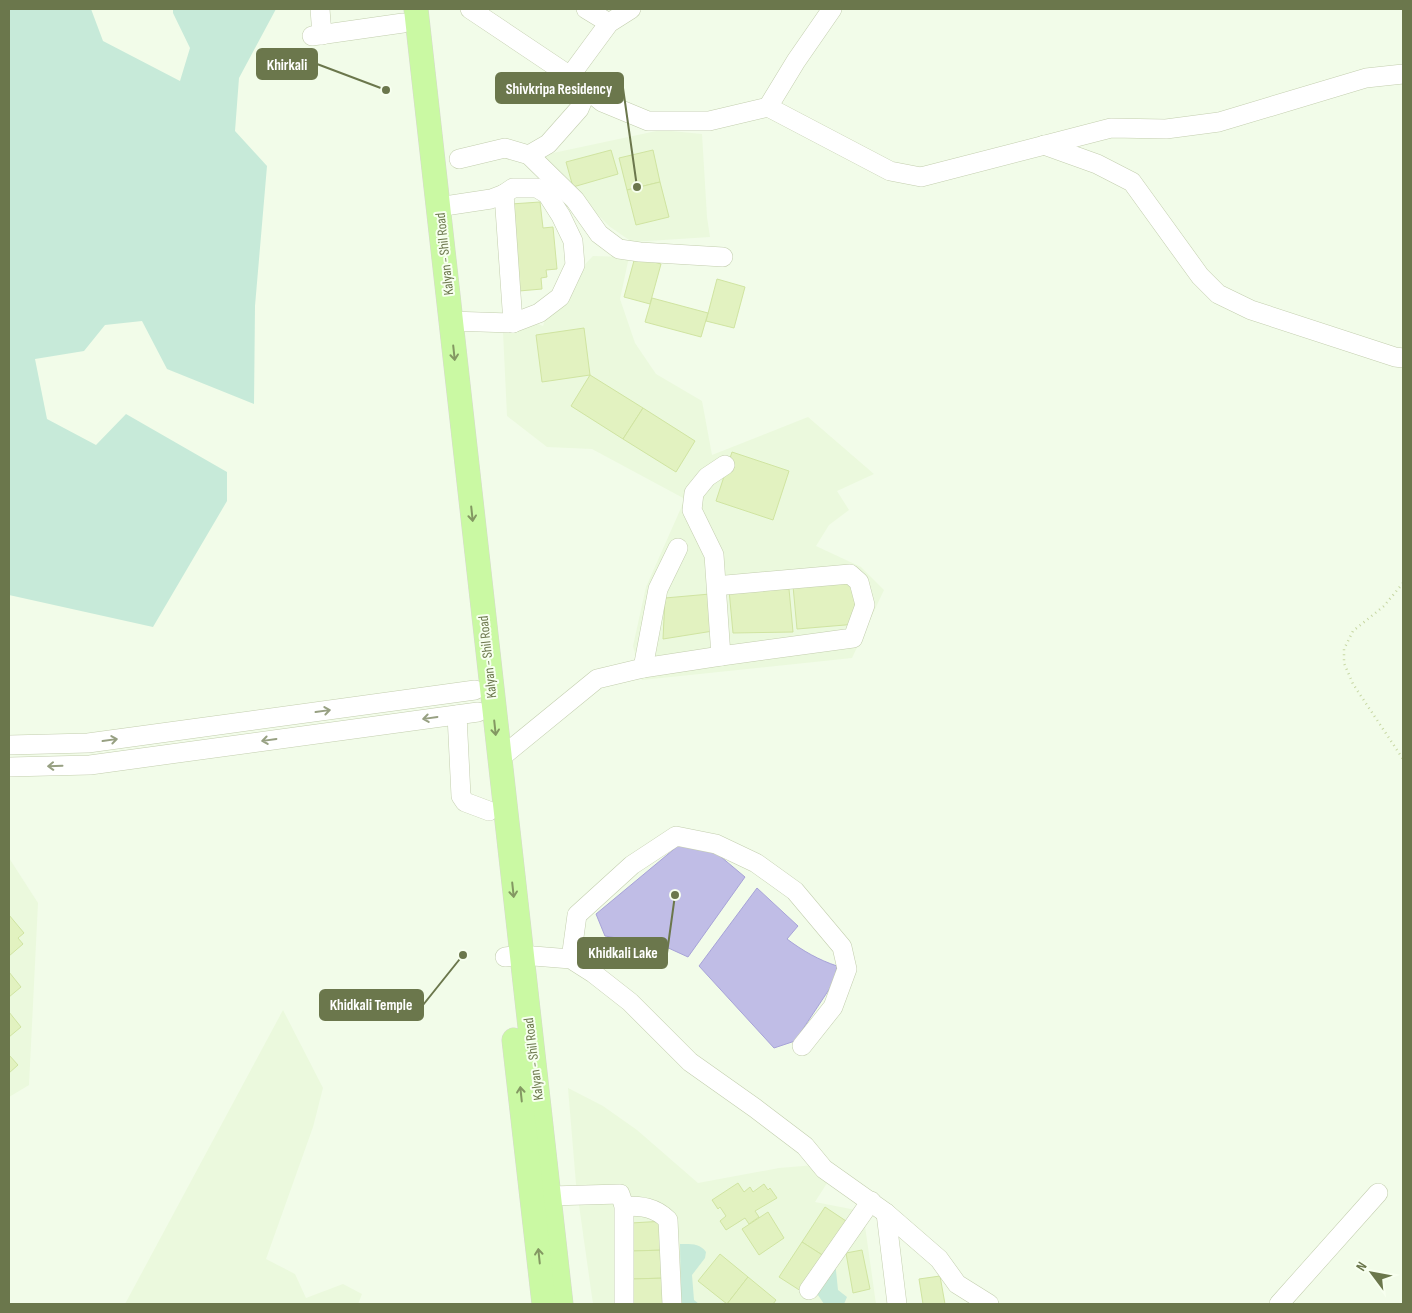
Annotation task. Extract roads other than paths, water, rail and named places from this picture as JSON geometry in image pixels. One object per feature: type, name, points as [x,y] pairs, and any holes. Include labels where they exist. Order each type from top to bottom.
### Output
[{"type":"main road","name":"Kalyan - Shil Road","points":[[407,14],[438,207],[499,759],[513,956],[544,1304]]},
{"type":"main road","name":"Kalyan - Shil Road","points":[[407,14],[470,705],[513,956],[550,1196],[561,1304]]},
{"type":"street","points":[[320,9],[317,36],[407,14]]},
{"type":"street","points":[[470,9],[570,76],[602,102],[648,121],[709,121],[768,107],[890,170],[921,177],[1111,128],[1166,129],[1218,122],[1366,78],[1403,74]]},
{"type":"street","points":[[586,9],[609,23]]},
{"type":"street","points":[[570,76],[609,23],[632,9]]},
{"type":"street","points":[[768,107],[796,61],[832,9]]},
{"type":"street","points":[[528,155],[548,144],[579,109],[587,90]]},
{"type":"street","points":[[1044,145],[1097,164],[1132,182],[1200,276],[1218,294],[1251,310],[1403,358]]},
{"type":"street","points":[[460,159],[505,148],[528,155],[575,200],[599,234],[619,249],[723,258]]},
{"type":"street","points":[[438,207],[491,199],[513,188],[537,188],[547,194],[574,241],[575,265],[560,297],[539,313],[514,323],[451,321]]},
{"type":"street","points":[[504,194],[514,323]]},
{"type":"street","points":[[722,656],[714,555],[692,510],[694,493],[707,477],[725,465]]},
{"type":"street","points":[[643,668],[658,589],[678,548]]},
{"type":"street","points":[[499,759],[597,679],[643,668],[853,638],[865,605],[859,582],[850,574],[726,585]]},
{"type":"street","points":[[9,746],[88,743],[470,705]]},
{"type":"street","points":[[9,767],[90,765],[470,705]]},
{"type":"street","points":[[88,743],[90,765]]},
{"type":"street","points":[[571,959],[577,915],[632,865],[676,836],[716,844],[756,864],[795,891],[842,947],[847,969],[833,1007],[802,1046]]},
{"type":"street","points":[[513,956],[571,959],[593,972],[630,1002],[690,1062],[756,1108],[805,1146],[824,1169],[871,1201],[939,1259],[957,1284],[989,1304]]},
{"type":"street","points":[[1279,1304],[1378,1192]]},
{"type":"street","points":[[550,1196],[620,1194],[624,1206],[624,1304]]},
{"type":"street","points":[[809,1290],[871,1201]]},
{"type":"street","points":[[624,1206],[646,1206],[656,1210],[668,1220],[672,1304]]},
{"type":"street","points":[[886,1213],[897,1304]]},
{"type":"water","points":[[679,845],[714,851],[745,877],[688,957],[664,946],[605,936],[596,914]]},
{"type":"water","points":[[757,888],[798,926],[787,939],[811,955],[837,966],[834,982],[795,1041],[774,1048],[699,966]]},
{"type":"place","name":"Khirkali","points":[[386,90]]},
{"type":"place","name":"Shivkripa Residency","points":[[637,187]]},
{"type":"place","name":"Khidkali Lake","points":[[675,895]]},
{"type":"place","name":"Khidkali Temple","points":[[463,955]]}]
